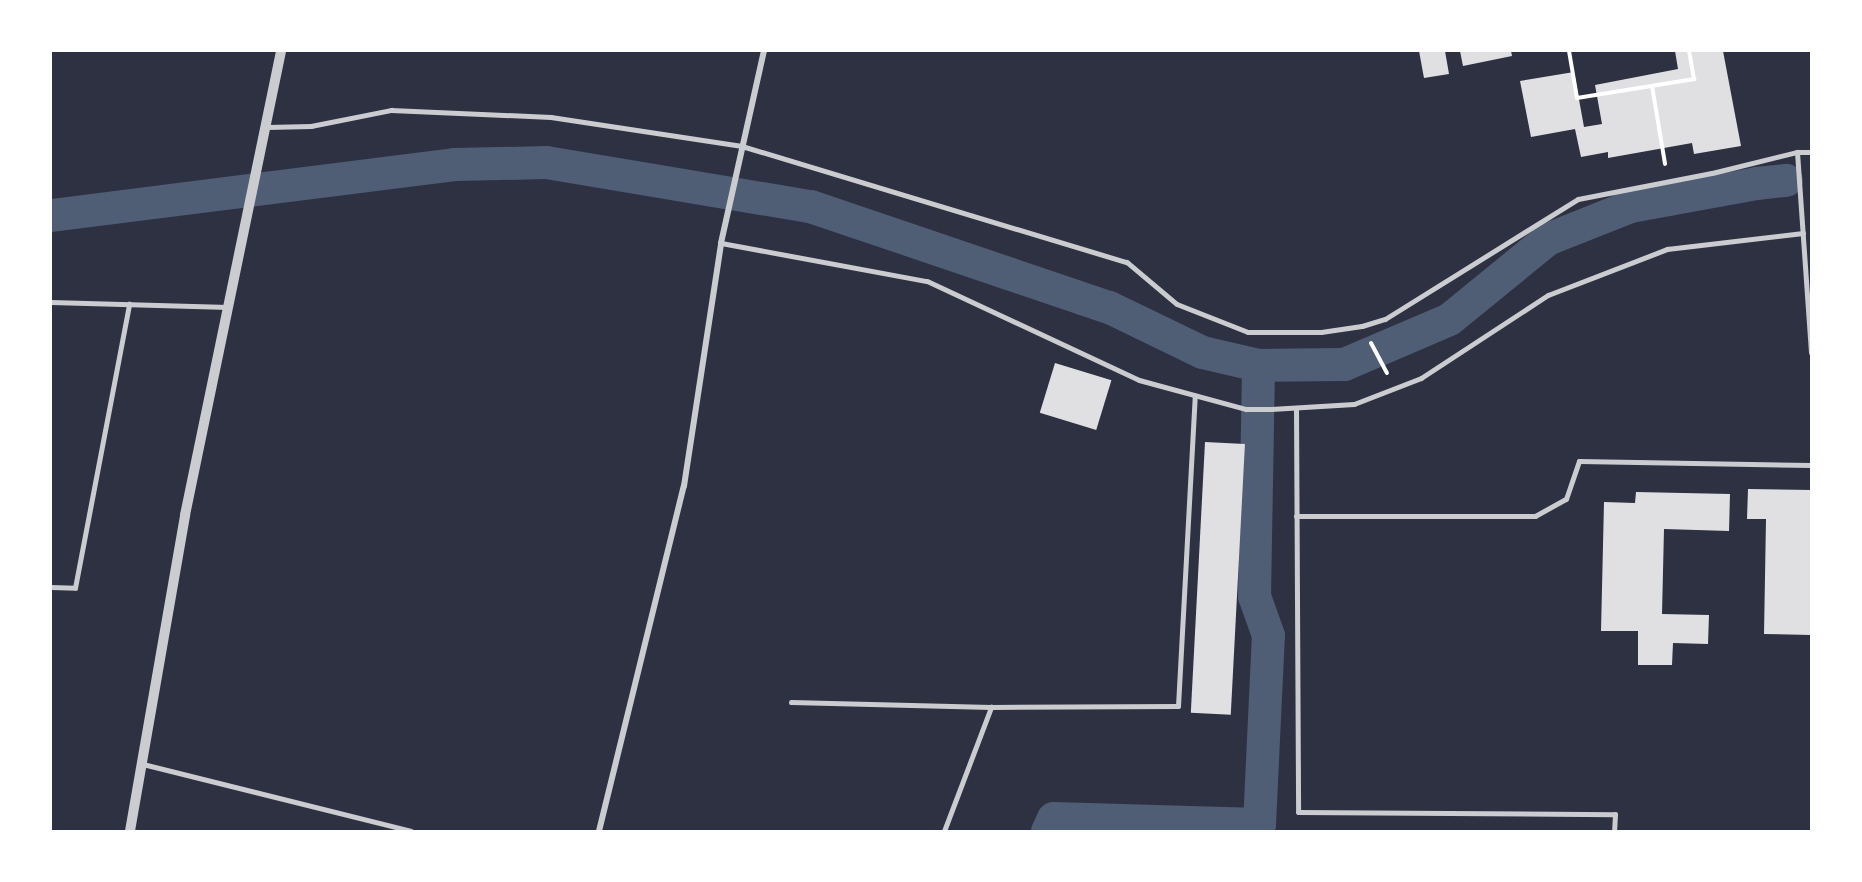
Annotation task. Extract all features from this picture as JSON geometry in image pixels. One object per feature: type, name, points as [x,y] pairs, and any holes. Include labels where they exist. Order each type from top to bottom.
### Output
[{"type":"street","points":[[130,831],[185,515],[230,307],[280,51]]},
{"type":"street","points":[[599,831],[684,486],[721,243],[764,51]]},
{"type":"street","points":[[1797,152],[1811,353]]},
{"type":"street","points":[[1248,332],[1321,332],[1362,326],[1384,319],[1578,200],[1797,152],[1811,152]]},
{"type":"street","points":[[721,243],[927,281],[1139,380],[1246,409],[1271,409],[1354,404],[1421,378],[1548,295],[1668,249],[1803,233]]},
{"type":"street","points":[[791,702],[991,707],[1178,706],[1195,395]]},
{"type":"street","points":[[1296,408],[1298,812],[1615,814],[1614,831]]},
{"type":"street","points":[[1296,516],[1535,516],[1566,499],[1579,461],[1811,465]]},
{"type":"street","points":[[944,831],[991,707]]},
{"type":"lane","points":[[266,127],[310,126],[391,110],[551,117],[742,146],[1127,262],[1177,304],[1248,332]]},
{"type":"lane","points":[[51,302],[230,307]]},
{"type":"lane","points":[[51,587],[75,588],[129,304]]},
{"type":"lane","points":[[142,764],[411,831]]},
{"type":"path","points":[[1569,51],[1577,98],[1694,79],[1689,51]]},
{"type":"path","points":[[1652,86],[1668,182]]},
{"type":"path","points":[[1362,326],[1395,388]]},
{"type":"building","points":[[1419,51],[1445,51],[1449,74],[1424,78]]},
{"type":"building","points":[[1460,51],[1511,51],[1512,56],[1463,66]]},
{"type":"building","points":[[1675,51],[1723,51],[1741,146],[1694,154],[1692,143],[1608,158],[1608,152],[1581,157],[1575,129],[1531,137],[1520,81],[1574,72],[1584,127],[1602,124],[1595,85],[1678,69]]},
{"type":"building","points":[[1055,363],[1111,380],[1096,430],[1040,413]]},
{"type":"building","points":[[1205,442],[1245,444],[1231,715],[1191,713]]},
{"type":"building","points":[[1748,489],[1811,490],[1811,635],[1764,634],[1766,519],[1747,519]]},
{"type":"building","points":[[1636,492],[1730,494],[1729,531],[1664,529],[1662,614],[1709,615],[1708,644],[1673,643],[1672,665],[1638,665],[1638,631],[1601,631],[1604,502],[1635,503]]},
{"type":"waterway","points":[[51,215],[454,164],[546,162],[810,206],[1109,307],[1202,352],[1258,365],[1344,364],[1449,319],[1547,239],[1630,206],[1756,183],[1786,180]]},
{"type":"waterway","points":[[1047,831],[1053,818],[1259,824],[1268,635],[1254,596],[1258,365]]}]
